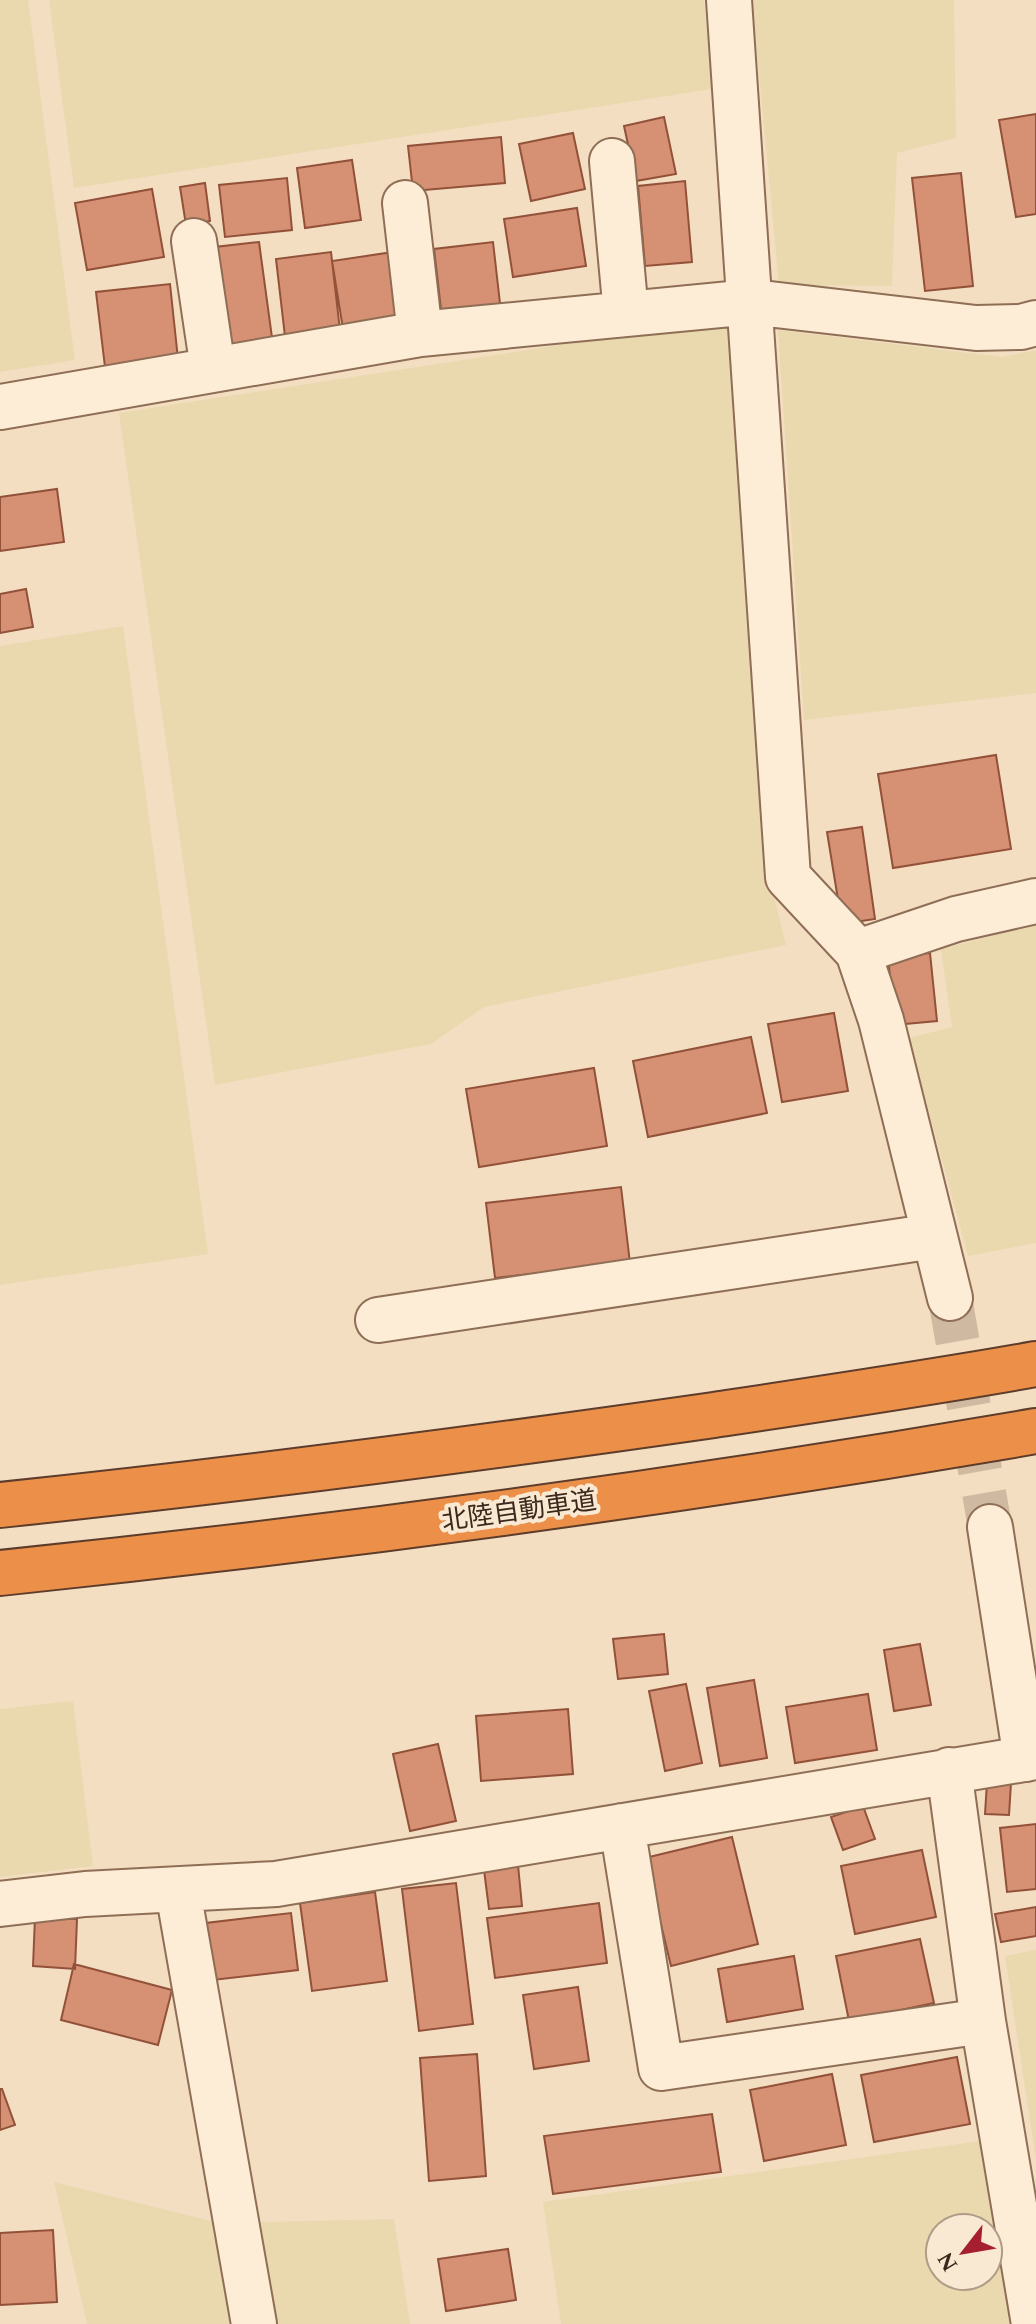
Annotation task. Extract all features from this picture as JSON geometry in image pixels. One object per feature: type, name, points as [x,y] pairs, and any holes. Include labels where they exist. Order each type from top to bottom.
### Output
[{"type":"highway","points":[[0,1505],[195,1484],[574,1435],[935,1382],[1036,1364]]},
{"type":"highway","name":"北陸自動車道","points":[[0,1573],[187,1553],[575,1503],[1036,1431]]},
{"type":"street","points":[[729,0],[788,877],[858,952],[881,1020],[950,1298]]},
{"type":"street","points":[[612,161],[626,314]]},
{"type":"street","points":[[405,203],[420,334]]},
{"type":"street","points":[[194,241],[213,369]]},
{"type":"street","points":[[0,407],[420,334],[751,302],[976,328],[1021,327],[1036,323]]},
{"type":"street","points":[[858,952],[956,919],[1036,901]]},
{"type":"street","points":[[378,1320],[934,1236]]},
{"type":"street","points":[[0,1904],[85,1894],[276,1884],[1031,1758],[990,1527]]},
{"type":"street","points":[[949,1770],[983,2021],[1034,2324]]},
{"type":"street","points":[[622,1826],[661,2068],[983,2021]]},
{"type":"street","points":[[178,1891],[254,2324]]},
{"type":"shaded area","points":[[0,0],[28,0],[75,360],[0,372]]},
{"type":"shaded area","points":[[49,0],[704,0],[712,89],[74,188]]},
{"type":"shaded area","points":[[752,0],[954,0],[956,138],[897,153],[892,286],[779,285]]},
{"type":"shaded area","points":[[728,319],[769,876],[786,945],[484,1007],[431,1044],[215,1085],[119,413]]},
{"type":"shaded area","points":[[778,330],[1002,357],[1036,350],[1036,693],[804,720]]},
{"type":"shaded area","points":[[123,626],[208,1254],[0,1285],[0,646]]},
{"type":"shaded area","points":[[1036,925],[1036,1243],[968,1256],[909,1038],[952,1027],[941,949]]},
{"type":"shaded area","points":[[73,1701],[93,1866],[0,1877],[0,1709]]},
{"type":"shaded area","points":[[1036,1950],[1036,2160],[1005,1956]]},
{"type":"shaded area","points":[[987,2140],[998,2212],[924,2212],[924,2292],[1004,2292],[1004,2256],[1014,2324],[561,2324],[543,2202]]},
{"type":"shaded area","points":[[54,2182],[219,2223],[394,2219],[410,2324],[87,2324]]},
{"type":"building","points":[[1036,114],[1036,214],[1016,217],[999,120]]},
{"type":"building","points":[[664,117],[676,174],[636,181],[624,126]]},
{"type":"building","points":[[573,133],[585,189],[531,201],[519,144]]},
{"type":"building","points":[[501,137],[505,183],[413,191],[408,146]]},
{"type":"building","points":[[352,160],[361,220],[305,228],[297,168]]},
{"type":"building","points":[[961,173],[973,286],[925,291],[912,178]]},
{"type":"building","points":[[287,178],[292,230],[225,237],[219,185]]},
{"type":"building","points":[[685,181],[692,262],[645,266],[638,186]]},
{"type":"building","points":[[205,183],[210,221],[186,225],[180,187]]},
{"type":"building","points":[[152,189],[164,257],[87,270],[75,203]]},
{"type":"building","points":[[577,208],[586,266],[513,277],[504,219]]},
{"type":"building","points":[[259,242],[273,345],[229,351],[215,247]]},
{"type":"building","points":[[493,242],[501,312],[442,318],[434,249]]},
{"type":"building","points":[[400,251],[411,318],[343,329],[332,261]]},
{"type":"building","points":[[331,252],[341,339],[286,345],[276,259]]},
{"type":"building","points":[[170,284],[178,359],[105,367],[96,292]]},
{"type":"building","points":[[57,489],[64,542],[0,551],[0,497]]},
{"type":"building","points":[[26,589],[33,627],[0,633],[0,594]]},
{"type":"building","points":[[996,755],[1011,849],[893,868],[878,774]]},
{"type":"building","points":[[862,827],[875,919],[842,924],[827,832]]},
{"type":"building","points":[[930,953],[937,1021],[895,1025],[888,957]]},
{"type":"building","points":[[834,1013],[848,1091],[782,1102],[768,1024]]},
{"type":"building","points":[[751,1037],[767,1113],[648,1137],[633,1061]]},
{"type":"building","points":[[594,1068],[607,1146],[479,1167],[466,1089]]},
{"type":"building","points":[[621,1187],[630,1263],[495,1278],[486,1203]]},
{"type":"building","points":[[664,1634],[668,1674],[618,1679],[613,1639]]},
{"type":"building","points":[[920,1644],[931,1705],[894,1711],[884,1650]]},
{"type":"building","points":[[754,1680],[767,1758],[720,1766],[707,1688]]},
{"type":"building","points":[[686,1684],[702,1763],[665,1771],[649,1691]]},
{"type":"building","points":[[868,1694],[877,1750],[795,1763],[786,1707]]},
{"type":"building","points":[[568,1709],[573,1774],[481,1781],[476,1716]]},
{"type":"building","points":[[438,1744],[456,1821],[410,1831],[393,1754]]},
{"type":"building","points":[[987,1782],[1011,1783],[1009,1815],[985,1814]]},
{"type":"building","points":[[863,1806],[875,1839],[843,1850],[831,1817]]},
{"type":"building","points":[[1036,1824],[1036,1889],[1007,1892],[1000,1828]]},
{"type":"building","points":[[732,1837],[758,1944],[671,1966],[645,1858]]},
{"type":"building","points":[[922,1850],[936,1917],[855,1934],[841,1866]]},
{"type":"building","points":[[518,1865],[522,1906],[489,1909],[484,1870]]},
{"type":"building","points":[[456,1883],[473,2024],[419,2031],[402,1889]]},
{"type":"building","points":[[375,1892],[387,1981],[312,1991],[300,1903]]},
{"type":"building","points":[[599,1903],[607,1963],[495,1978],[487,1918]]},
{"type":"building","points":[[1036,1907],[1036,1936],[1001,1942],[995,1914]]},
{"type":"building","points":[[291,1913],[298,1970],[213,1980],[206,1923]]},
{"type":"building","points":[[35,1917],[77,1919],[75,1969],[33,1966]]},
{"type":"building","points":[[920,1939],[934,2003],[849,2021],[836,1956]]},
{"type":"building","points":[[794,1956],[803,2009],[727,2022],[718,1969]]},
{"type":"building","points":[[74,1964],[172,1990],[158,2045],[61,2020]]},
{"type":"building","points":[[578,1987],[589,2061],[534,2069],[523,1995]]},
{"type":"building","points":[[477,2054],[486,2176],[429,2181],[420,2058]]},
{"type":"building","points":[[957,2057],[970,2124],[874,2142],[861,2075]]},
{"type":"building","points":[[832,2074],[846,2145],[764,2161],[750,2090]]},
{"type":"building","points":[[0,2089],[15,2125],[0,2130]]},
{"type":"building","points":[[712,2114],[721,2172],[553,2194],[544,2136]]},
{"type":"building","points":[[53,2230],[57,2302],[0,2305],[0,2233]]},
{"type":"building","points":[[508,2249],[516,2300],[446,2311],[438,2259]]},
{"type":"tunnel","points":[[950,1298],[990,1527]]}]
